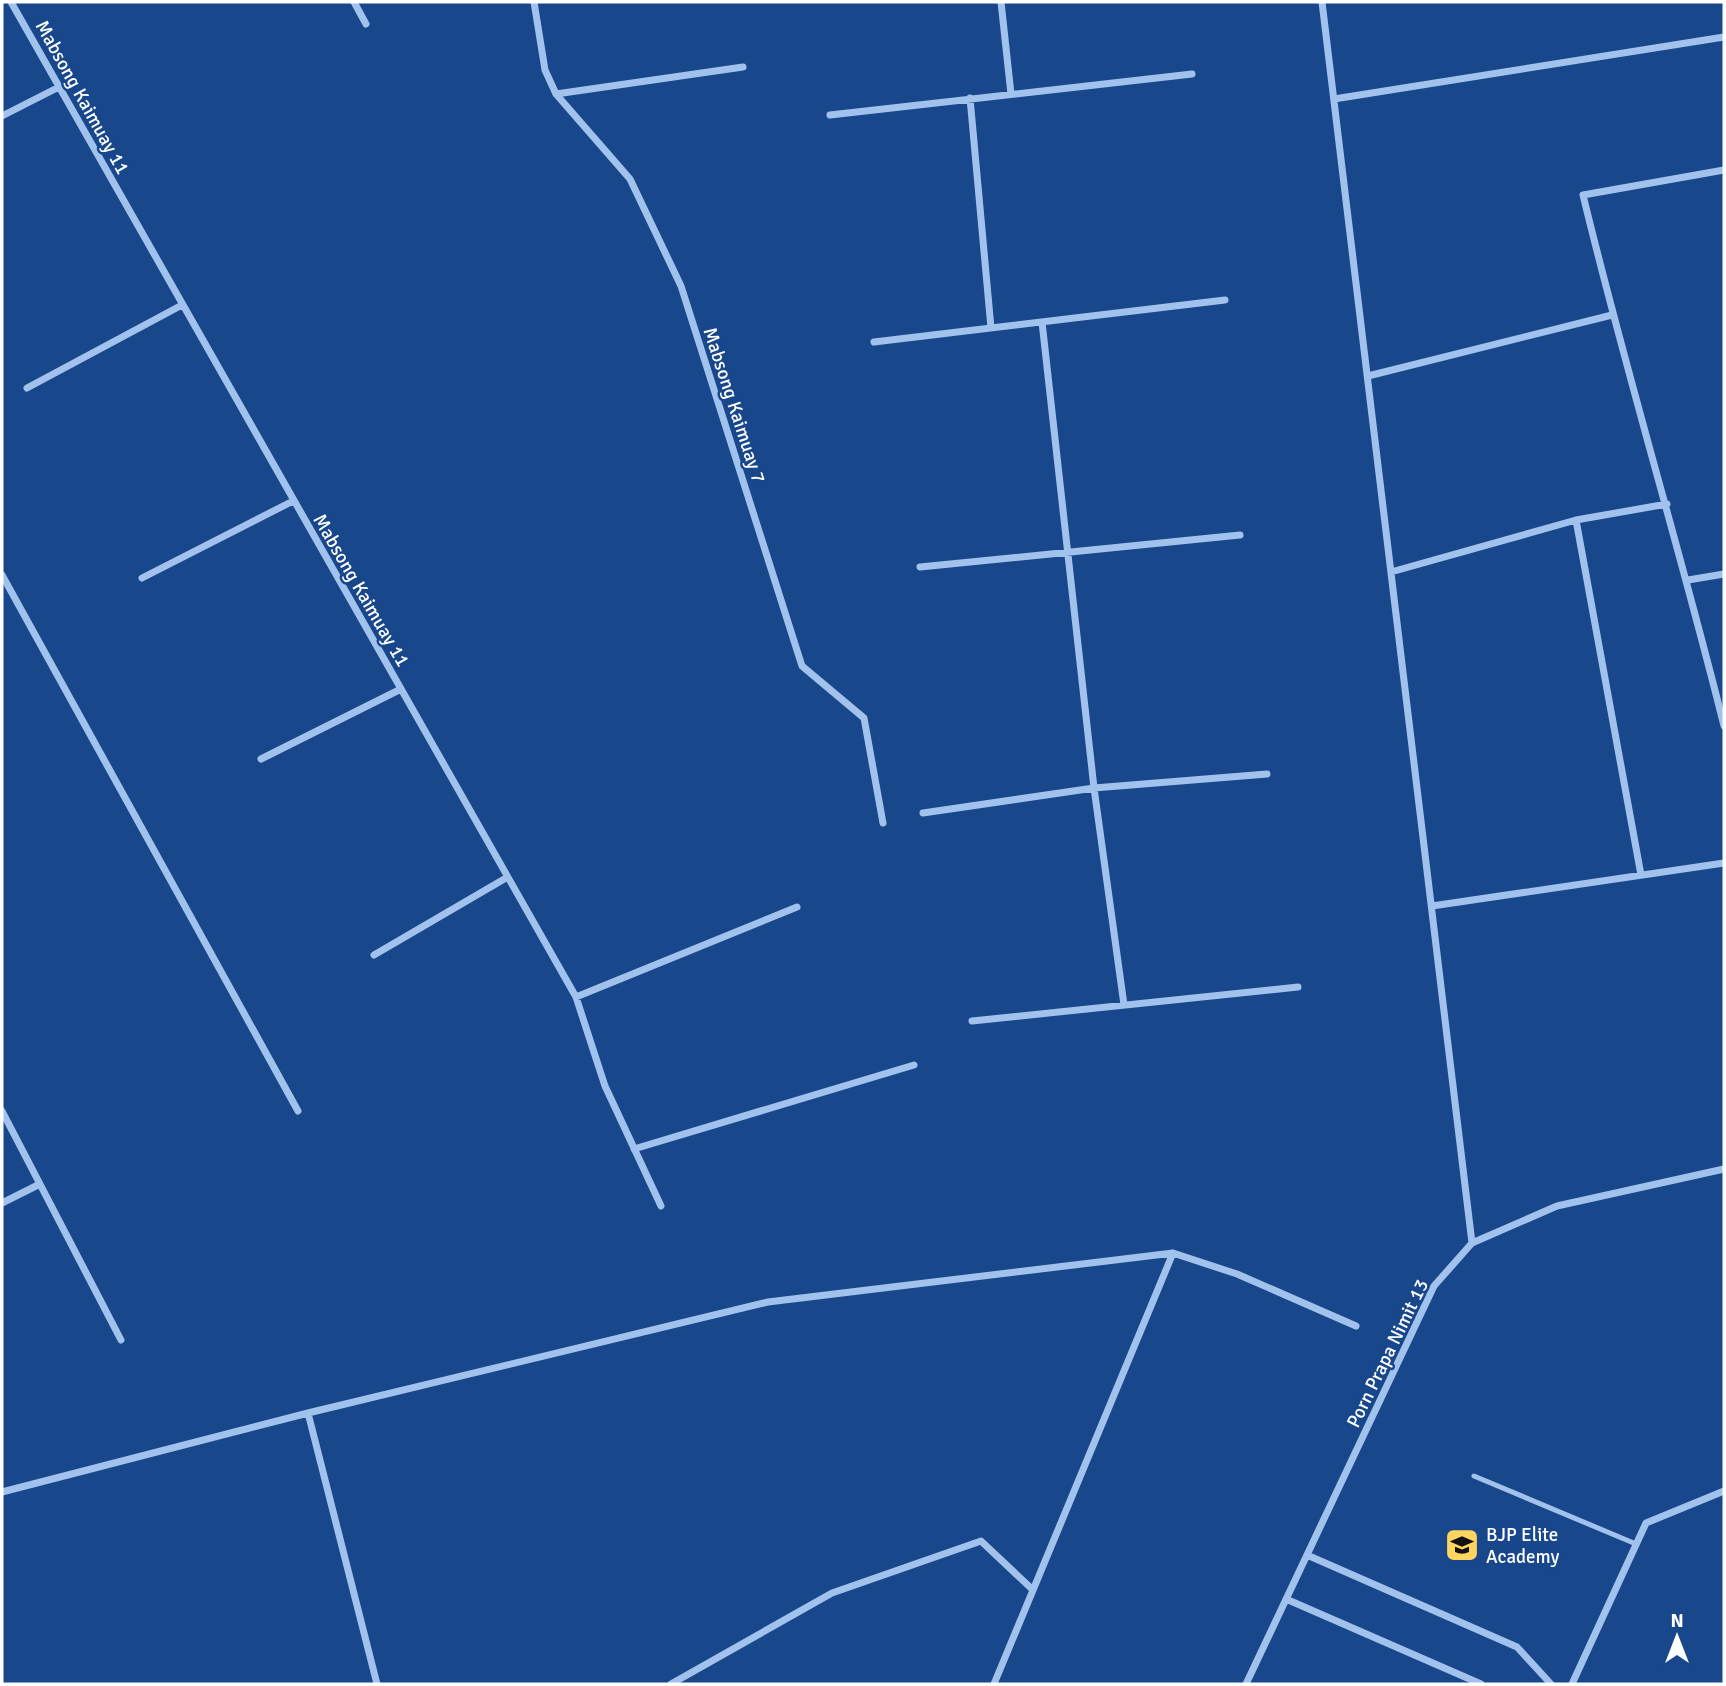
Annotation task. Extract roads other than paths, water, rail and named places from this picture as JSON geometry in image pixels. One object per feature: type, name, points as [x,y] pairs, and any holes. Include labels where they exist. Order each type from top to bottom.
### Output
[{"type":"street","name":"Mabsong Kaimuay 11","points":[[11,2],[576,998],[605,1086],[661,1206]]},
{"type":"street","points":[[354,2],[366,24]]},
{"type":"street","name":"Mabsong Kaimuay 7","points":[[534,2],[545,70],[556,94],[629,178],[681,286],[802,666],[864,718],[883,822]]},
{"type":"street","points":[[1001,2],[1011,94]]},
{"type":"street","points":[[1322,2],[1472,1243]]},
{"type":"street","points":[[1334,99],[1724,37]]},
{"type":"street","points":[[556,94],[743,67]]},
{"type":"street","points":[[830,115],[1192,74]]},
{"type":"street","points":[[2,116],[59,87]]},
{"type":"street","points":[[970,98],[991,328]]},
{"type":"street","points":[[1724,170],[1583,195],[1612,315],[1688,580],[1724,726]]},
{"type":"street","points":[[874,342],[1225,300]]},
{"type":"street","points":[[27,388],[182,305]]},
{"type":"street","points":[[1368,376],[1612,315]]},
{"type":"street","points":[[1042,321],[1070,552],[1094,788],[1124,1005]]},
{"type":"street","points":[[142,578],[293,501]]},
{"type":"street","points":[[1391,572],[1576,520],[1667,504]]},
{"type":"street","points":[[1576,520],[1641,875]]},
{"type":"street","points":[[920,566],[1240,535]]},
{"type":"street","points":[[1688,580],[1724,574]]},
{"type":"street","points":[[2,575],[298,1111]]},
{"type":"street","points":[[261,759],[401,689]]},
{"type":"street","points":[[923,813],[1094,788],[1267,774]]},
{"type":"street","points":[[1432,906],[1724,863]]},
{"type":"street","points":[[374,955],[506,877]]},
{"type":"street","points":[[576,998],[797,907]]},
{"type":"street","points":[[972,1021],[1298,987]]},
{"type":"street","points":[[634,1149],[914,1065]]},
{"type":"street","points":[[2,1111],[121,1340]]},
{"type":"street","name":"Porn Prapa Nimit 13","points":[[1246,1684],[1434,1286],[1472,1243],[1557,1206],[1724,1169]]},
{"type":"street","points":[[2,1203],[40,1184]]},
{"type":"street","points":[[994,1684],[1173,1253]]},
{"type":"street","points":[[2,1492],[308,1413],[768,1302],[1173,1253],[1237,1274],[1356,1326]]},
{"type":"street","points":[[308,1413],[377,1684]]},
{"type":"street","points":[[1572,1684],[1646,1523],[1724,1491]]},
{"type":"street","points":[[671,1684],[832,1593],[981,1541],[1033,1590]]},
{"type":"street","points":[[1307,1555],[1517,1647],[1551,1684]]},
{"type":"street","points":[[1286,1599],[1481,1684]]},
{"type":"lane","points":[[1474,1476],[1636,1544]]},
{"type":"place","name":"BJP Elite Academy","points":[[1462,1545]]}]
